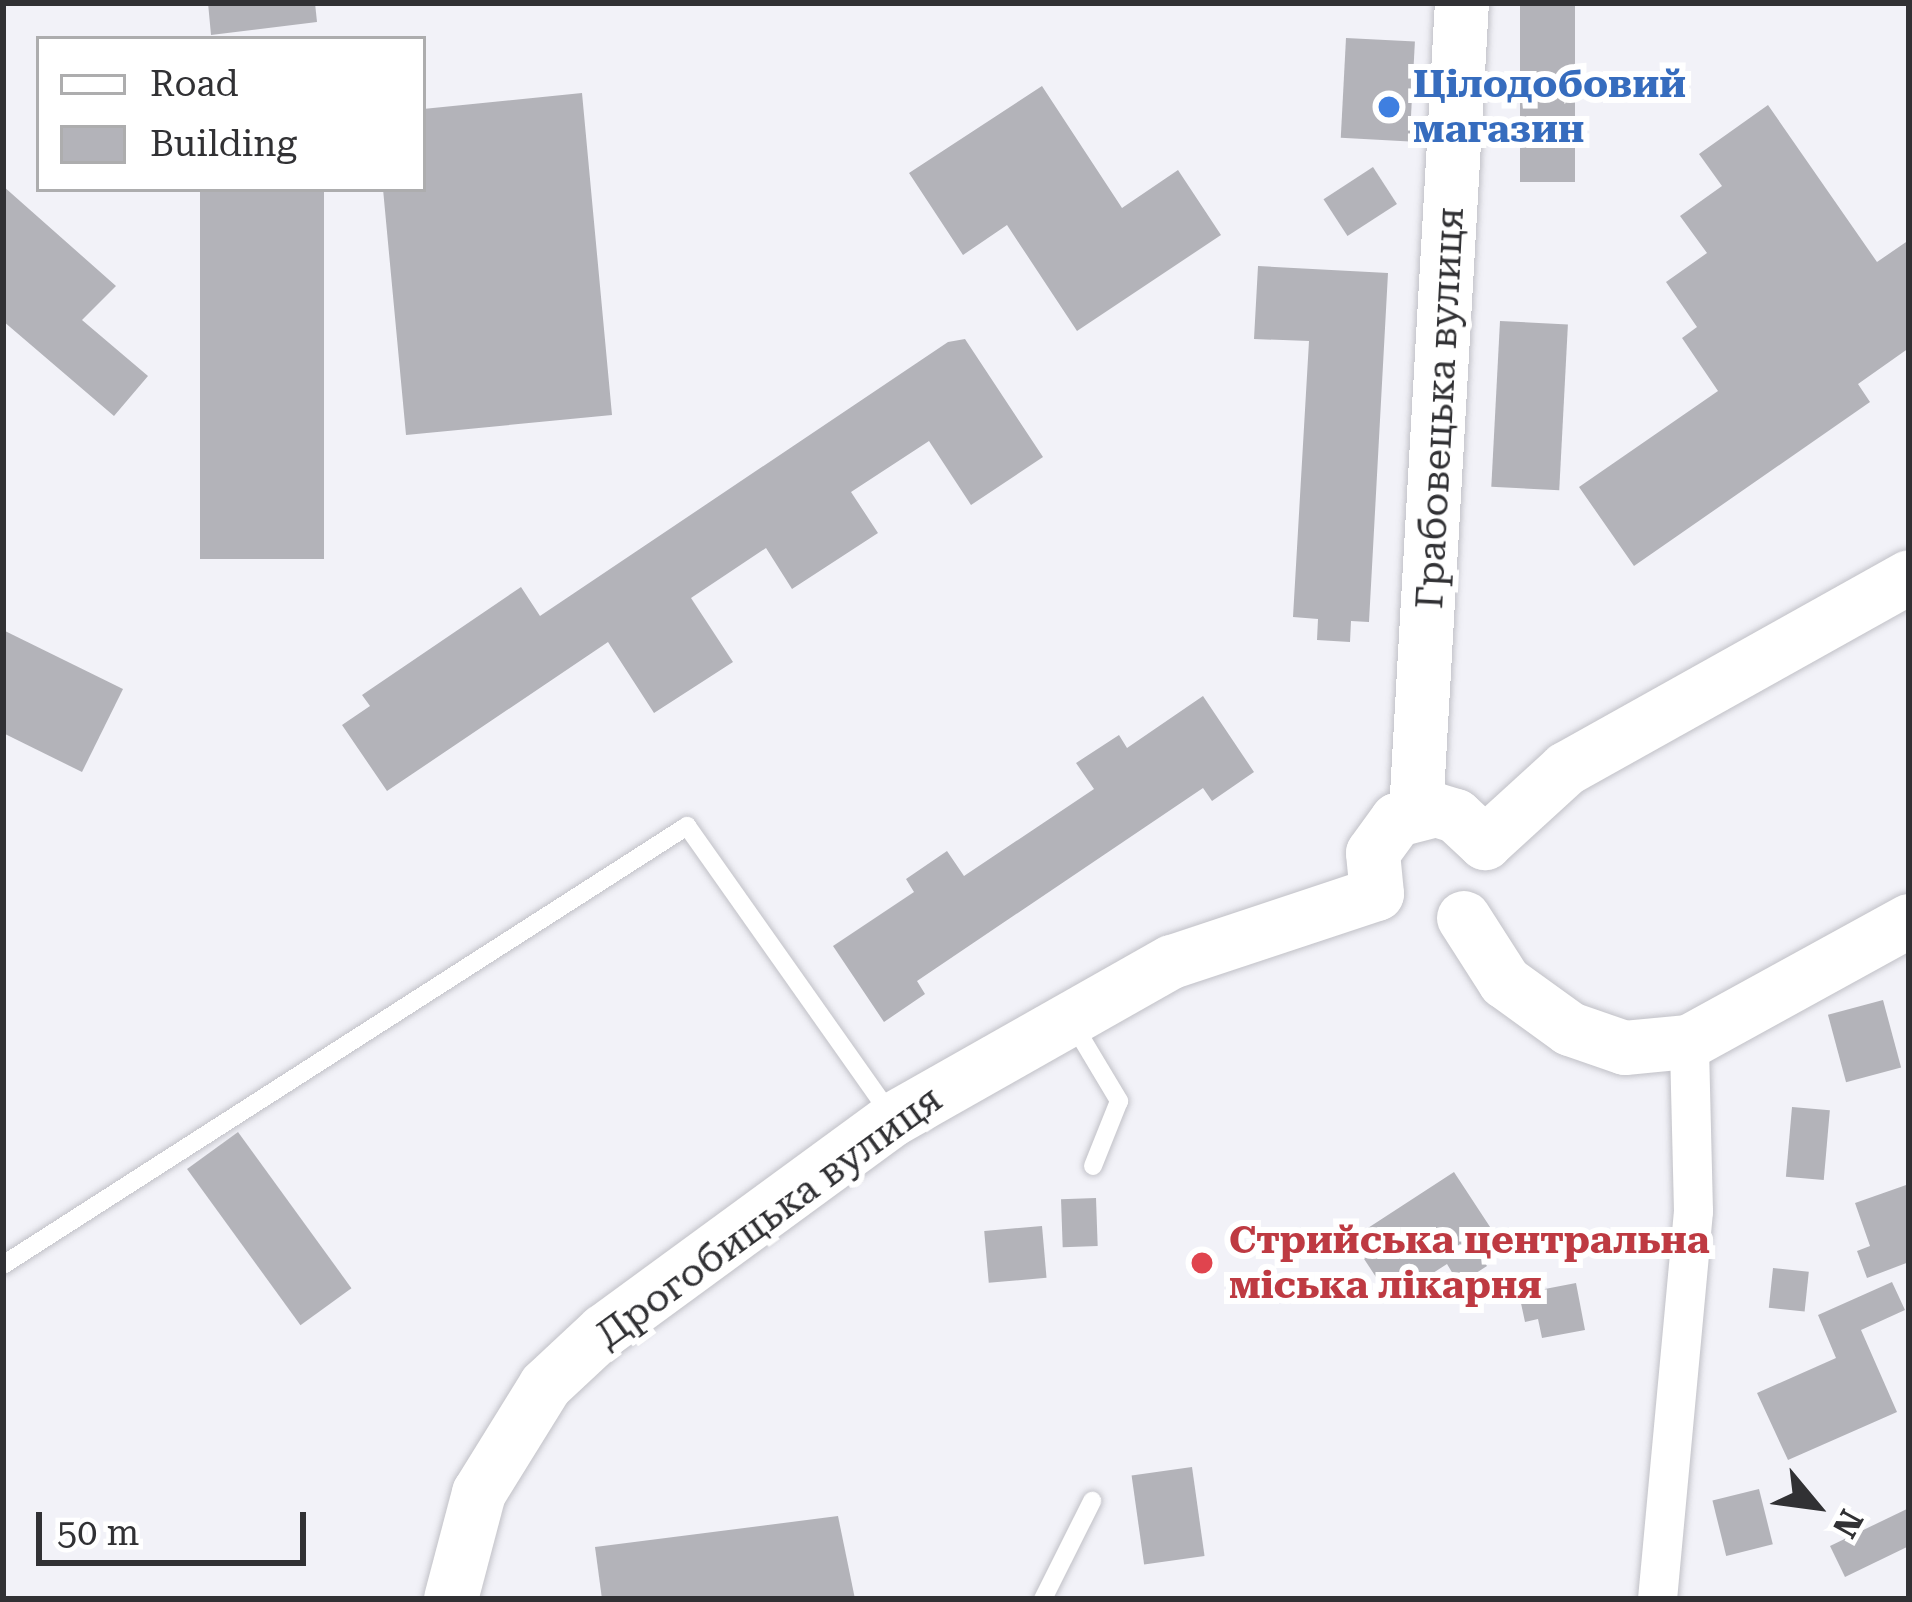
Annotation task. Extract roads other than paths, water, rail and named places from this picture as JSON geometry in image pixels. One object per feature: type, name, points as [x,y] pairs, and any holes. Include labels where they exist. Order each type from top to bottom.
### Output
[{"type":"main road","name":"Грабовецька вулиця","points":[[1416,812],[1462,3]]},
{"type":"main road","points":[[1485,843],[1566,769],[1909,577]]},
{"type":"main road","points":[[1416,812],[1456,816],[1485,843],[1487,885],[1464,918],[1425,928],[1405,923],[1377,894],[1373,854],[1397,820],[1416,812]]},
{"type":"main road","name":"Дрогобицька вулиця","points":[[451,1599],[479,1493],[546,1385],[604,1331],[894,1119],[1070,1019],[1172,962],[1377,894]]},
{"type":"main road","points":[[1464,918],[1505,982],[1570,1029],[1625,1048],[1689,1042],[1909,921]]},
{"type":"street","points":[[1657,1599],[1694,1211],[1689,1042]]},
{"type":"lane","points":[[3,1265],[687,826],[894,1119]]},
{"type":"lane","points":[[1070,1019],[1119,1101],[1093,1166]]},
{"type":"lane","points":[[1043,1599],[1092,1501]]},
{"type":"place","name":"Цілодобовий магазин","points":[[1389,107]]},
{"type":"place","name":"Стрийська центральна міська лікарня","points":[[1202,1263]]}]
